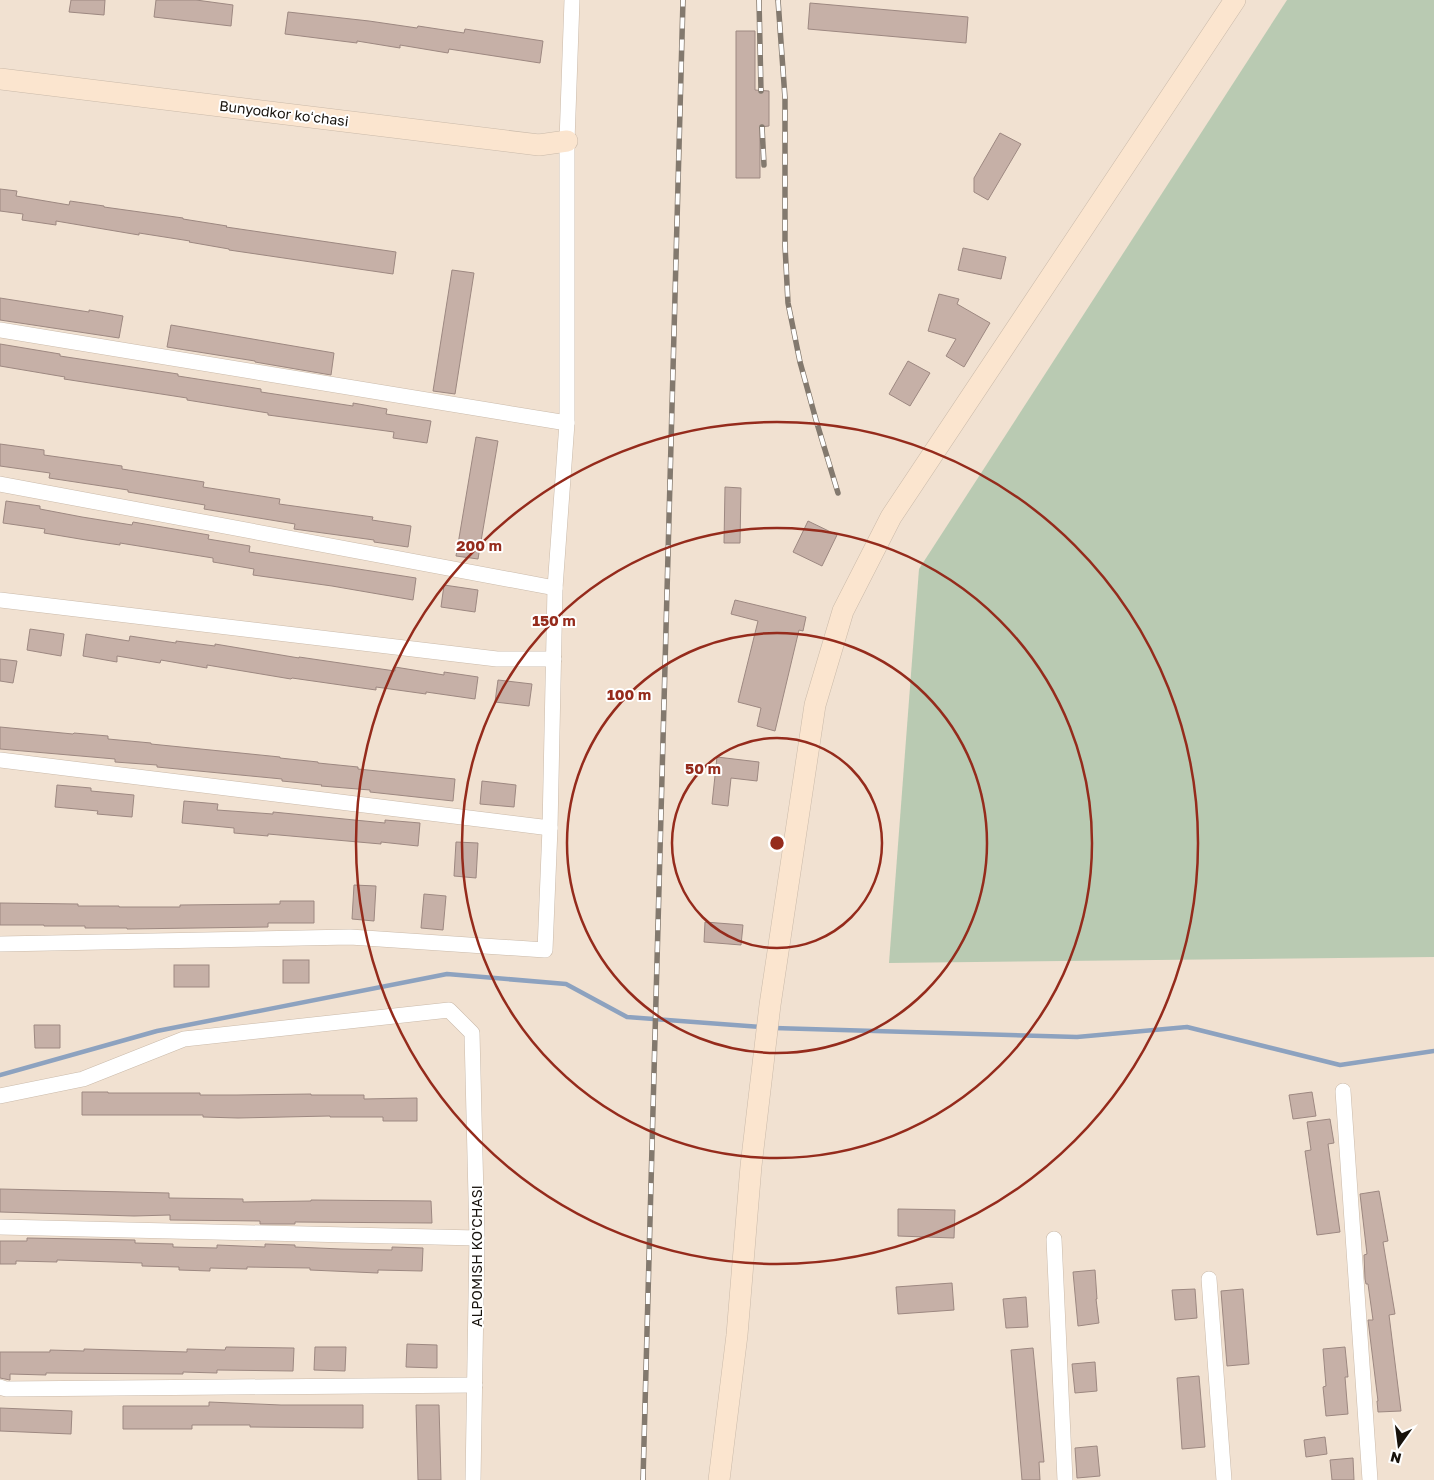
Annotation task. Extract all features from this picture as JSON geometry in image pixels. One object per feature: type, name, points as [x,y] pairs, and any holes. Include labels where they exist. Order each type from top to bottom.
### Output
[{"type":"main road","points":[[719,1480],[737,1335],[751,1166],[770,1005],[815,705],[843,611],[891,517],[1235,0]]},
{"type":"main road","name":"Bunyodkor koʻchasi","points":[[0,79],[539,145],[567,142]]},
{"type":"street","points":[[0,944],[350,937],[545,950],[550,828],[555,588],[567,423],[567,142],[572,0]]},
{"type":"street","points":[[0,330],[567,423]]},
{"type":"street","points":[[0,484],[555,588]]},
{"type":"street","points":[[0,600],[497,659],[554,659]]},
{"type":"street","points":[[0,760],[550,828]]},
{"type":"street","name":"ALPOMISH KO'CHASI","points":[[0,1096],[82,1079],[184,1038],[449,1010],[472,1033],[477,1238],[473,1480]]},
{"type":"street","points":[[1343,1091],[1370,1480]]},
{"type":"street","points":[[0,1228],[477,1238]]},
{"type":"street","points":[[1054,1239],[1065,1480]]},
{"type":"street","points":[[1209,1278],[1224,1480]]},
{"type":"street","points":[[0,1387],[16,1389],[474,1386]]},
{"type":"green space","points":[[1287,0],[1434,0],[1434,957],[889,963],[919,569]]},
{"type":"building","points":[[71,0],[105,0],[104,15],[69,12]]},
{"type":"building","points":[[156,0],[196,0],[233,5],[231,26],[154,17]]},
{"type":"building","points":[[810,3],[968,17],[966,43],[808,29]]},
{"type":"building","points":[[288,12],[417,28],[418,26],[464,33],[465,29],[543,41],[540,63],[449,49],[448,53],[400,45],[400,48],[357,41],[357,43],[285,34]]},
{"type":"building","points":[[736,31],[755,31],[755,90],[769,91],[769,126],[760,127],[760,178],[736,178]]},
{"type":"building","points":[[1000,133],[1021,144],[988,200],[974,192],[974,178]]},
{"type":"building","points":[[0,189],[17,191],[16,196],[69,205],[70,201],[183,218],[226,227],[396,252],[393,274],[229,250],[190,241],[139,233],[139,235],[56,221],[56,225],[22,220],[23,214],[0,211]]},
{"type":"building","points":[[963,248],[1006,257],[1001,279],[958,270]]},
{"type":"building","points":[[452,270],[474,273],[455,394],[433,391]]},
{"type":"building","points":[[939,294],[959,299],[957,304],[990,323],[964,367],[946,356],[956,339],[928,331]]},
{"type":"building","points":[[0,298],[123,316],[119,338],[0,320]]},
{"type":"building","points":[[171,325],[334,353],[331,375],[167,347]]},
{"type":"building","points":[[0,344],[60,354],[60,356],[261,389],[261,392],[353,406],[353,403],[387,409],[386,414],[431,421],[427,443],[393,438],[394,432],[268,415],[268,413],[187,400],[187,398],[64,379],[65,377],[0,366]]},
{"type":"building","points":[[908,361],[930,373],[910,406],[889,394]]},
{"type":"building","points":[[476,437],[498,441],[478,559],[456,556]]},
{"type":"building","points":[[0,444],[44,450],[44,455],[122,466],[122,469],[204,482],[203,487],[280,499],[279,504],[373,517],[372,520],[411,526],[408,547],[374,542],[374,540],[294,529],[295,524],[204,509],[205,505],[128,492],[128,490],[49,478],[50,473],[0,466]]},
{"type":"building","points":[[725,487],[741,488],[740,543],[724,543]]},
{"type":"building","points":[[6,501],[40,506],[40,509],[82,517],[132,525],[133,522],[209,535],[208,539],[250,546],[249,552],[416,578],[413,600],[253,575],[254,569],[213,562],[213,558],[44,533],[45,529],[3,523]]},
{"type":"building","points":[[808,521],[837,535],[822,566],[793,552]]},
{"type":"building","points":[[444,585],[478,590],[475,612],[441,607]]},
{"type":"building","points":[[735,600],[806,617],[803,631],[799,630],[775,731],[757,726],[761,708],[738,702],[758,621],[731,614]]},
{"type":"building","points":[[30,629],[64,634],[61,656],[27,650]]},
{"type":"building","points":[[86,634],[129,641],[130,636],[176,643],[176,641],[215,646],[215,644],[395,671],[395,667],[444,675],[444,672],[478,677],[475,699],[376,687],[376,690],[291,679],[207,665],[207,668],[161,660],[160,663],[117,656],[117,662],[83,656]]},
{"type":"building","points":[[0,659],[17,661],[13,683],[0,681]]},
{"type":"building","points":[[498,680],[532,684],[529,706],[495,702]]},
{"type":"building","points":[[0,727],[108,736],[108,739],[280,757],[358,767],[358,769],[455,779],[453,801],[282,781],[282,779],[115,762],[115,759],[0,749]]},
{"type":"building","points":[[717,757],[759,762],[757,781],[731,778],[728,806],[712,804]]},
{"type":"building","points":[[482,781],[516,785],[514,807],[480,804]]},
{"type":"building","points":[[57,785],[91,788],[91,791],[134,795],[132,817],[97,814],[98,811],[55,807]]},
{"type":"building","points":[[184,801],[218,804],[217,810],[273,814],[273,812],[385,823],[385,820],[420,823],[418,846],[234,833],[234,828],[182,823]]},
{"type":"building","points":[[456,842],[478,843],[476,878],[454,876]]},
{"type":"building","points":[[354,885],[376,886],[374,921],[352,919]]},
{"type":"building","points":[[424,894],[446,896],[443,930],[421,928]]},
{"type":"building","points":[[280,901],[314,901],[314,923],[268,923],[268,927],[127,929],[85,928],[85,926],[0,925],[0,903],[180,907],[180,905],[280,904]]},
{"type":"building","points":[[705,922],[743,925],[741,945],[704,942]]},
{"type":"building","points":[[283,960],[309,960],[309,983],[283,983]]},
{"type":"building","points":[[174,965],[209,965],[209,987],[174,987]]},
{"type":"building","points":[[34,1025],[60,1025],[60,1048],[35,1048]]},
{"type":"building","points":[[82,1092],[200,1093],[200,1095],[311,1094],[364,1095],[364,1099],[417,1098],[417,1121],[383,1121],[383,1117],[330,1116],[238,1118],[203,1117],[203,1115],[82,1115]]},
{"type":"building","points":[[1312,1092],[1316,1116],[1293,1119],[1289,1095]]},
{"type":"building","points":[[1330,1119],[1334,1143],[1328,1144],[1340,1232],[1317,1235],[1305,1151],[1311,1150],[1307,1122]]},
{"type":"building","points":[[0,1189],[169,1193],[169,1198],[243,1199],[243,1202],[311,1200],[431,1201],[432,1223],[295,1222],[295,1224],[260,1224],[260,1221],[170,1220],[170,1215],[134,1216],[0,1212]]},
{"type":"building","points":[[1379,1191],[1388,1241],[1383,1242],[1395,1314],[1389,1315],[1401,1411],[1378,1412],[1368,1320],[1373,1320],[1368,1284],[1366,1284],[1365,1279],[1364,1255],[1367,1254],[1360,1194]]},
{"type":"building","points":[[898,1209],[955,1210],[954,1238],[898,1236]]},
{"type":"building","points":[[27,1238],[135,1240],[135,1243],[173,1244],[173,1247],[217,1248],[217,1245],[265,1247],[265,1244],[341,1249],[392,1250],[392,1247],[423,1248],[422,1271],[378,1270],[378,1273],[310,1270],[310,1268],[247,1267],[247,1269],[210,1268],[210,1271],[179,1270],[179,1267],[142,1266],[142,1263],[57,1260],[57,1262],[16,1261],[16,1264],[0,1264],[0,1241],[27,1241]]},
{"type":"building","points":[[1095,1270],[1099,1323],[1078,1326],[1073,1272]]},
{"type":"building","points":[[952,1283],[954,1310],[898,1314],[896,1287]]},
{"type":"building","points":[[1195,1289],[1197,1318],[1175,1320],[1172,1290]]},
{"type":"building","points":[[1243,1289],[1249,1364],[1227,1366],[1221,1291]]},
{"type":"building","points":[[1026,1297],[1028,1327],[1006,1328],[1003,1299]]},
{"type":"building","points":[[407,1344],[437,1345],[437,1368],[406,1367]]},
{"type":"building","points":[[226,1347],[294,1348],[293,1371],[217,1370],[217,1373],[183,1372],[183,1374],[46,1373],[46,1375],[10,1374],[10,1380],[0,1378],[0,1352],[84,1351],[84,1349],[187,1352],[187,1349],[225,1350]]},
{"type":"building","points":[[315,1347],[346,1347],[345,1371],[314,1370]]},
{"type":"building","points":[[1345,1347],[1348,1377],[1345,1377],[1348,1414],[1326,1416],[1323,1387],[1326,1386],[1323,1349]]},
{"type":"building","points":[[1033,1348],[1044,1462],[1039,1462],[1040,1480],[1022,1480],[1011,1350]]},
{"type":"building","points":[[1095,1362],[1097,1391],[1075,1393],[1072,1364]]},
{"type":"building","points":[[1199,1376],[1205,1447],[1182,1449],[1177,1378]]},
{"type":"building","points":[[209,1402],[281,1405],[363,1405],[363,1428],[192,1425],[192,1429],[123,1429],[123,1406],[209,1406]]},
{"type":"building","points":[[416,1405],[439,1405],[441,1480],[418,1480]]},
{"type":"building","points":[[0,1408],[72,1411],[71,1434],[0,1431]]},
{"type":"building","points":[[1325,1437],[1327,1454],[1306,1457],[1304,1440]]},
{"type":"building","points":[[1097,1446],[1100,1476],[1077,1478],[1075,1448]]},
{"type":"building","points":[[1353,1458],[1354,1480],[1332,1480],[1330,1460]]},
{"type":"waterway","points":[[0,1075],[157,1031],[447,974],[566,984],[627,1017],[761,1027]]},
{"type":"waterway","points":[[774,1028],[1077,1037],[1187,1027],[1340,1065],[1434,1051]]},
{"type":"railway","points":[[643,1480],[683,0]]},
{"type":"railway","points":[[759,0],[761,91]]},
{"type":"railway","points":[[778,0],[785,98],[785,246],[788,303],[800,362],[838,493]]},
{"type":"railway","points":[[762,127],[764,165]]}]
